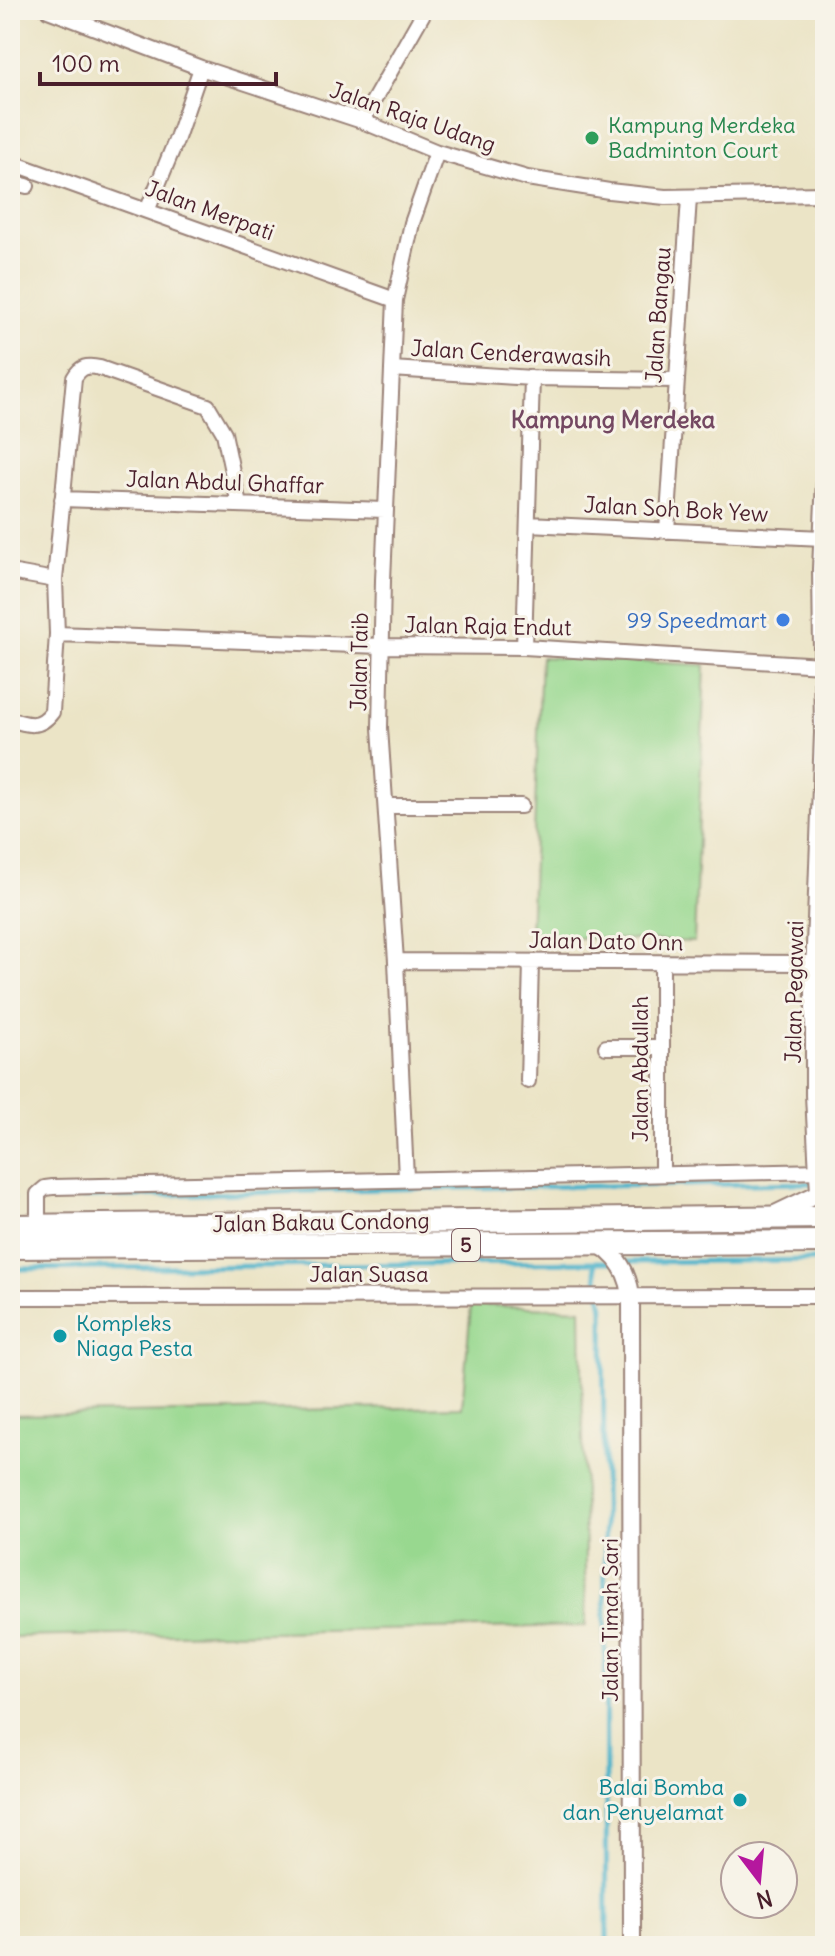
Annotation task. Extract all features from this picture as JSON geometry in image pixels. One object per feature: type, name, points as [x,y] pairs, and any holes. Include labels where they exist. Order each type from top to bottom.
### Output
[{"type":"main road","name":"Jalan Bakau Condong","points":[[10,1226],[825,1217]]},
{"type":"main road","name":"Jalan Bakau Condong","points":[[10,1247],[605,1248],[825,1242]]},
{"type":"street","name":"Jalan Raja Udang","points":[[48,10],[77,15],[201,68],[362,121],[437,152],[527,178],[609,191],[689,198],[825,194]]},
{"type":"street","points":[[362,121],[425,10]]},
{"type":"street","points":[[147,211],[201,68]]},
{"type":"street","name":"Jalan Taib","points":[[406,1178],[396,961],[380,728],[385,510],[395,300],[412,223],[437,152]]},
{"type":"street","name":"Jalan Merpati","points":[[10,162],[395,300]]},
{"type":"street","points":[[10,182],[27,186]]},
{"type":"street","name":"Jalan Bangau","points":[[667,531],[689,198]]},
{"type":"street","points":[[10,719],[28,725],[38,724],[52,712],[57,634],[55,580],[74,378],[80,369],[89,365],[208,406],[224,433],[239,505]]},
{"type":"street","name":"Jalan Cenderawasih","points":[[392,369],[532,378],[675,380]]},
{"type":"street","points":[[524,647],[532,378]]},
{"type":"street","name":"Jalan Pegawai","points":[[821,1182],[814,1095],[815,963],[824,733],[825,479]]},
{"type":"street","name":"Jalan Abdul Ghaffar","points":[[62,499],[385,510]]},
{"type":"street","name":"Jalan Soh Bok Yew","points":[[528,524],[823,538]]},
{"type":"street","points":[[10,572],[55,580]]},
{"type":"street","name":"Jalan Raja Endut","points":[[57,634],[382,646],[524,647],[822,665]]},
{"type":"street","points":[[386,806],[521,806]]},
{"type":"street","name":"Jalan Dato Onn","points":[[396,961],[815,963]]},
{"type":"street","points":[[528,1081],[531,962]]},
{"type":"street","name":"Jalan Abdullah","points":[[662,964],[662,1174]]},
{"type":"street","points":[[606,1047],[662,1047]]},
{"type":"street","points":[[38,1225],[38,1194],[45,1188],[662,1174],[821,1182]]},
{"type":"street","points":[[762,1218],[793,1207],[821,1182]]},
{"type":"street","points":[[605,1248],[630,1288]]},
{"type":"street","name":"Jalan Suasa","points":[[10,1297],[611,1295],[630,1288],[825,1296]]},
{"type":"street","name":"Jalan Timah Sari","points":[[630,1288],[632,1946]]},
{"type":"green space","points":[[541,657],[705,665],[694,942],[530,936]]},
{"type":"green space","points":[[471,1305],[581,1309],[586,1626],[10,1637],[10,1415],[462,1407]]},
{"type":"waterway","points":[[60,1198],[380,1189],[816,1183]]},
{"type":"waterway","points":[[623,1262],[825,1260]]},
{"type":"waterway","points":[[594,1262],[613,1262]]},
{"type":"waterway","points":[[10,1269],[594,1262],[603,1308],[607,1946]]},
{"type":"place","name":"Kampung Merdeka Badminton Court","points":[[592,138]]},
{"type":"place","name":"99 Speedmart","points":[[783,620]]},
{"type":"place","name":"Kompleks Niaga Pesta","points":[[60,1336]]},
{"type":"place","name":"Balai Bomba dan Penyelamat","points":[[740,1800]]},
{"type":"district","name":"Kampung Merdeka","points":[[613,420]]}]
